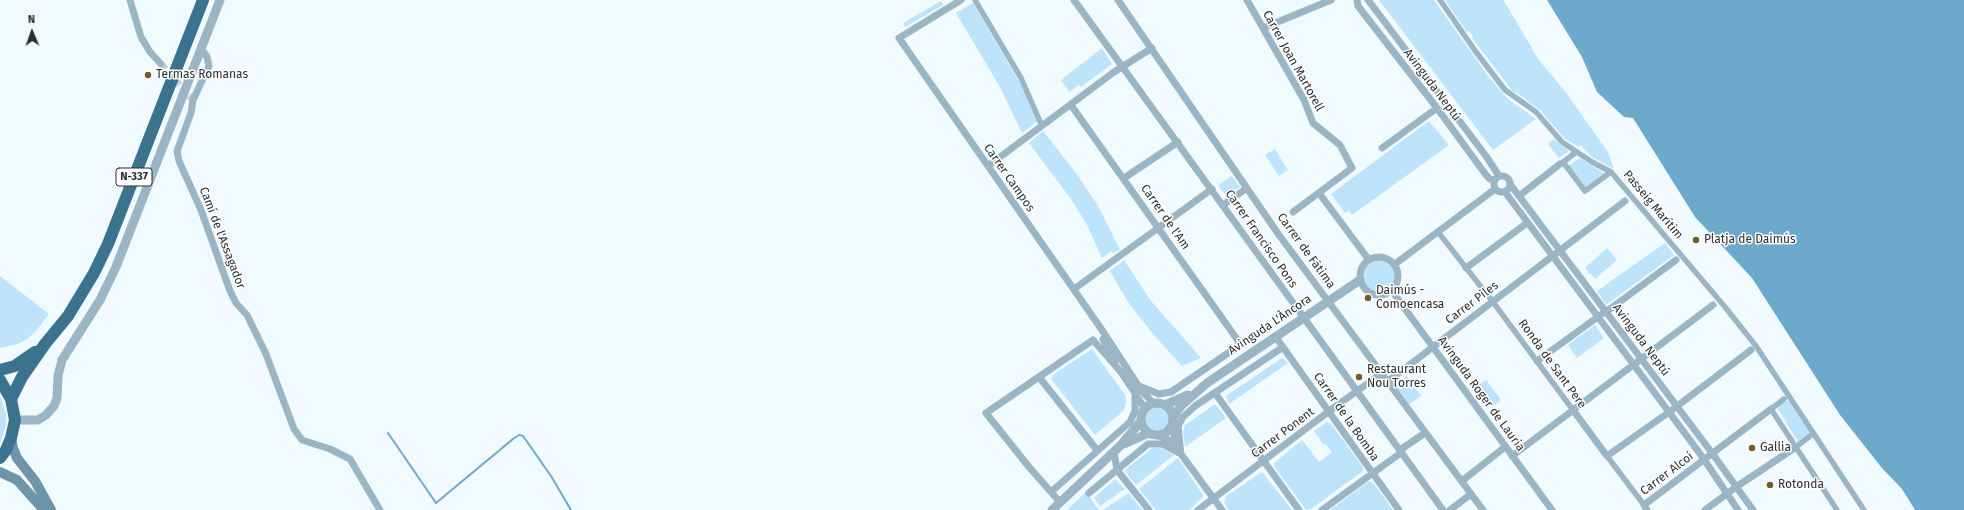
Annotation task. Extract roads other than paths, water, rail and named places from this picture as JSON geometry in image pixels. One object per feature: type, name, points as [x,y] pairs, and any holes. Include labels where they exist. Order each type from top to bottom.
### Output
[{"type":"highway","name":"N-337","points":[[45,344],[79,300],[108,244],[203,0]]},
{"type":"highway","points":[[0,370],[8,369],[20,364],[45,344]]},
{"type":"highway","points":[[11,399],[22,377],[45,344]]},
{"type":"highway","points":[[0,380],[11,399],[15,420],[11,438],[6,450],[0,458]]},
{"type":"main road","points":[[11,438],[13,448],[18,458],[35,481],[51,510]]},
{"type":"main road","points":[[0,472],[17,480],[44,510]]},
{"type":"street","points":[[130,0],[141,37],[150,52],[161,64]]},
{"type":"street","points":[[15,420],[38,420],[46,415],[54,406],[58,398],[58,376],[62,360],[100,300],[116,267],[220,0]]},
{"type":"street","name":"Carrer Campos","points":[[961,0],[899,38],[1102,330]]},
{"type":"street","points":[[975,0],[1021,78],[1042,126]]},
{"type":"street","name":"Carrer Francisco Pons","points":[[1074,0],[1118,62],[1124,66],[1302,317],[1443,510]]},
{"type":"street","name":"Carrer de Fàtima","points":[[1118,0],[1247,188],[1386,382],[1483,510]]},
{"type":"street","name":"Carrer Joan Martorell","points":[[1246,0],[1304,100],[1313,122],[1340,145],[1352,168],[1319,193]]},
{"type":"street","points":[[1263,28],[1330,0]]},
{"type":"street","name":"Avinguda Neptú","points":[[1357,0],[1358,6],[1437,108],[1486,175],[1496,178]]},
{"type":"street","name":"Avinguda Neptú","points":[[1368,0],[1486,156],[1496,178]]},
{"type":"street","name":"Passeig Marítim","points":[[1440,0],[1476,52],[1505,90],[1536,112],[1562,142],[1576,152],[1611,172],[1756,346],[1864,510]]},
{"type":"street","name":"Camí de l'Assagador","points":[[201,48],[207,56],[209,66],[193,100],[177,151],[179,161],[201,210],[230,291],[236,303],[247,315],[266,354],[294,429],[302,440],[330,449],[350,459],[380,510]]},
{"type":"street","points":[[988,166],[1124,66],[1152,48]]},
{"type":"street","name":"Carrer de l'Am","points":[[1071,105],[1240,342],[1238,347],[1172,392],[1159,394],[1139,386]]},
{"type":"street","points":[[1382,148],[1437,108]]},
{"type":"street","points":[[1124,178],[1178,142]]},
{"type":"street","points":[[1519,196],[1576,152]]},
{"type":"street","points":[[1562,163],[1586,191],[1611,172]]},
{"type":"street","points":[[1395,264],[1495,189],[1496,178],[1506,177],[1510,184],[1509,188],[1505,192],[1499,192],[1495,189]]},
{"type":"street","name":"Avinguda Neptú","points":[[1510,184],[1712,453],[1752,510]]},
{"type":"street","points":[[1223,205],[1247,188]]},
{"type":"street","points":[[1074,289],[1212,189]]},
{"type":"street","name":"Avinguda Neptú","points":[[1505,192],[1704,460],[1738,510]]},
{"type":"street","points":[[1293,212],[1319,193],[1368,260]]},
{"type":"street","name":"Carrer Piles","points":[[1386,382],[1432,346],[1561,251],[1625,201]]},
{"type":"street","points":[[1466,268],[1527,223]]},
{"type":"street","name":"Ronda de Sant Pere","points":[[1438,232],[1493,302],[1645,508]]},
{"type":"street","points":[[1374,258],[1385,258],[1395,264],[1399,276],[1398,282],[1392,291],[1379,296],[1373,295],[1362,287],[1360,280],[1361,269],[1368,260],[1374,258]]},
{"type":"street","points":[[1537,361],[1676,260]]},
{"type":"street","name":"Avinguda L'Àncora","points":[[1165,405],[1195,392],[1302,317],[1360,280]]},
{"type":"street","name":"Avinguda Roger de Lauria","points":[[1392,291],[1552,510]]},
{"type":"street","points":[[1512,456],[1713,305]]},
{"type":"street","points":[[1102,330],[1104,339],[1121,372],[1145,409]]},
{"type":"street","points":[[1102,330],[1139,386],[1154,404]]},
{"type":"street","name":"Carrer de la Bomba","points":[[1275,336],[1399,510]]},
{"type":"street","points":[[1059,501],[986,413],[1093,340],[1121,372]]},
{"type":"street","points":[[1181,454],[1178,435],[1179,424],[1195,406],[1283,347]]},
{"type":"street","points":[[1607,456],[1669,413],[1751,350]]},
{"type":"street","name":"Carrer Ponent","points":[[1198,510],[1381,374]]},
{"type":"street","points":[[1039,377],[1097,450]]},
{"type":"street","name":"Avinguda L'Àncora","points":[[1173,417],[1195,392]]},
{"type":"street","points":[[1051,492],[1130,422],[1134,411],[1135,393]]},
{"type":"street","points":[[1215,394],[1299,510]]},
{"type":"street","points":[[1784,399],[1771,410],[1837,510]]},
{"type":"street","points":[[1181,454],[1171,427],[1173,417],[1169,408],[1165,405],[1154,404],[1145,409],[1141,415],[1141,421],[1145,430],[1167,439],[1181,454],[1222,510]]},
{"type":"street","name":"Carrer Alcoi","points":[[1645,508],[1712,453],[1771,410]]},
{"type":"street","points":[[1052,510],[1059,501],[1118,448],[1141,421]]},
{"type":"street","points":[[1118,448],[1153,434],[1165,433],[1171,427]]},
{"type":"street","points":[[1322,510],[1425,433]]},
{"type":"street","points":[[1704,510],[1810,436]]},
{"type":"street","points":[[1089,493],[1148,444],[1162,444],[1181,454]]},
{"type":"street","points":[[1462,481],[1505,447]]},
{"type":"street","points":[[1118,448],[1117,470],[1149,510]]},
{"type":"street","points":[[1450,510],[1471,494]]},
{"type":"waterway","points":[[388,433],[436,503],[513,439],[519,435],[523,436],[551,476],[571,510]]},
{"type":"tunnel","points":[[161,64],[193,100]]},
{"type":"place","name":"Termas Romanas","points":[[148,75]]},
{"type":"place","name":"Platja de Daimús","points":[[1696,240]]},
{"type":"place","name":"Daimús - Comoencasa","points":[[1368,298]]},
{"type":"place","name":"Restaurant Nou Torres","points":[[1359,377]]},
{"type":"place","name":"Gallia","points":[[1752,448]]},
{"type":"place","name":"Rotonda","points":[[1770,485]]}]
